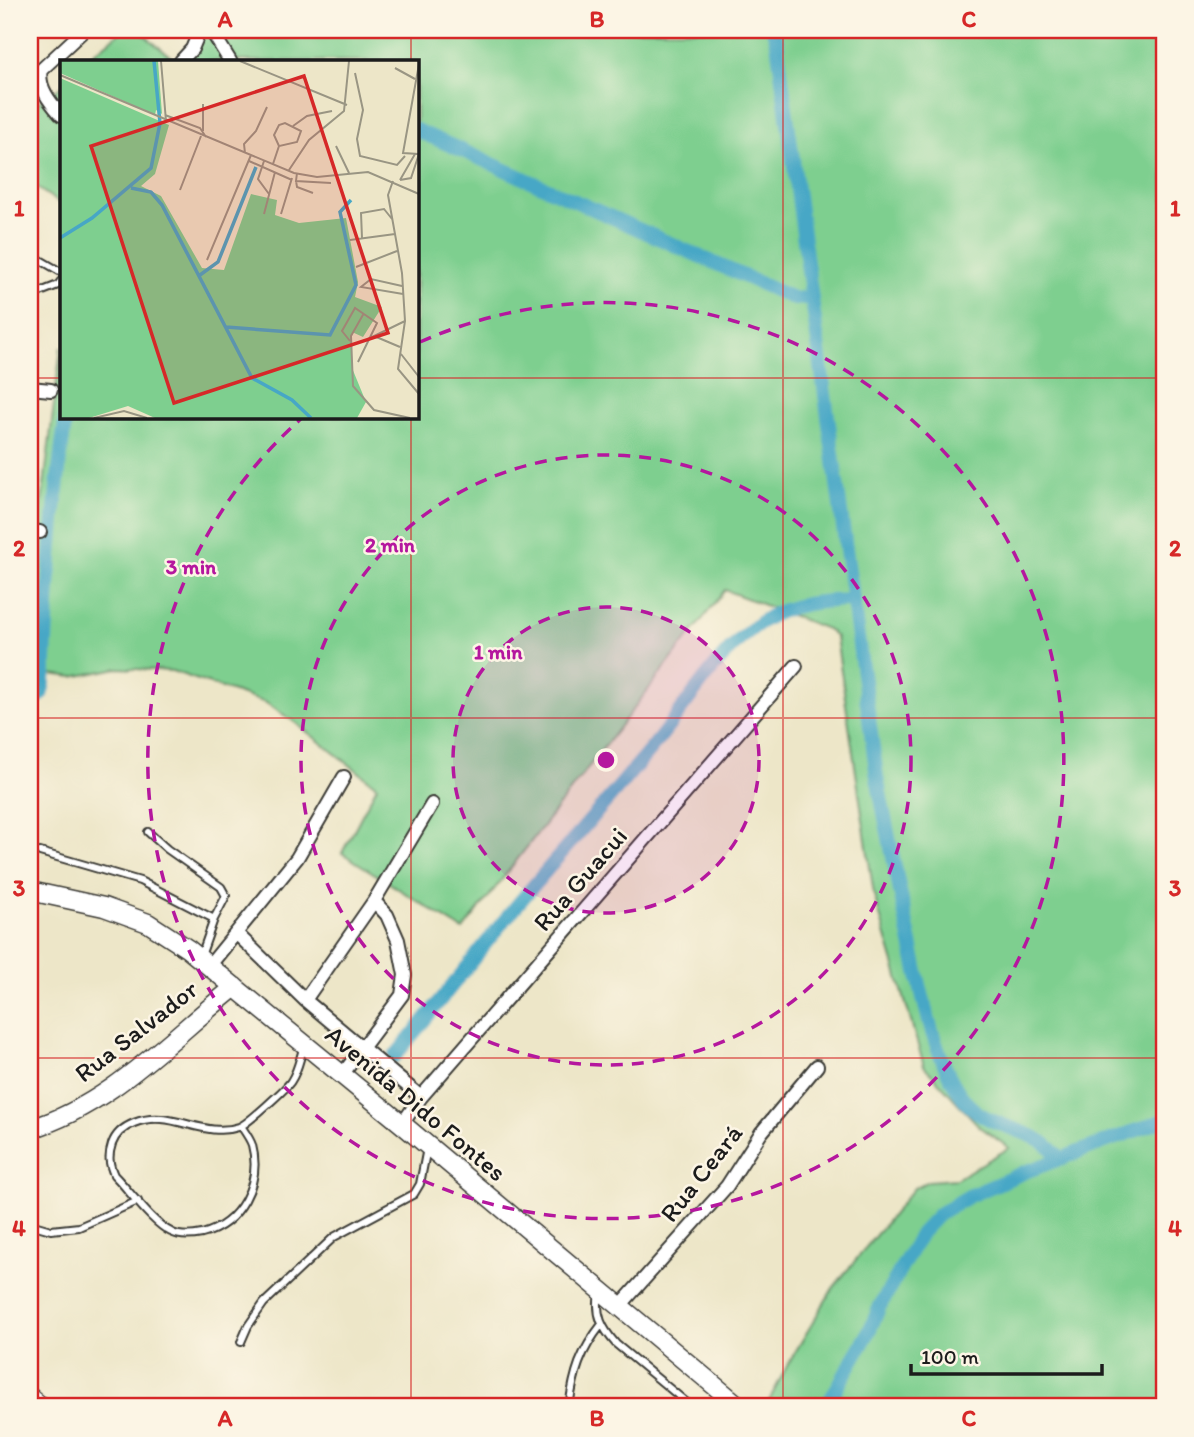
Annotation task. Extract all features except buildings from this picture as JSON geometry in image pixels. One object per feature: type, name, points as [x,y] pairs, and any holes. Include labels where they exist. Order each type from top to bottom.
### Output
[{"type":"street","points":[[60,114],[42,88],[40,70],[84,30]]},
{"type":"street","points":[[182,60],[192,49],[200,30]]},
{"type":"street","points":[[211,30],[229,60]]},
{"type":"street","points":[[30,388],[51,390]]},
{"type":"street","name":"Rua Guacui","points":[[402,1124],[421,1097],[796,666]]},
{"type":"street","points":[[205,961],[236,933],[297,858],[344,777]]},
{"type":"street","points":[[305,1000],[374,901],[432,804]]},
{"type":"street","name":"Avenida Dido Fontes","points":[[30,891],[104,907],[148,923],[205,961],[740,1407]]},
{"type":"street","points":[[342,1076],[402,995],[405,975],[398,940],[387,915],[374,901]]},
{"type":"street","points":[[236,933],[305,1000],[421,1097]]},
{"type":"street","name":"Rua Salvador","points":[[30,1129],[84,1106],[117,1086],[235,987]]},
{"type":"street","name":"Rua Ceará","points":[[619,1307],[727,1186],[761,1133],[817,1066]]},
{"type":"lane","points":[[30,254],[60,271]]},
{"type":"lane","points":[[30,296],[60,282]]},
{"type":"lane","points":[[148,832],[167,849],[221,887],[226,896],[214,919],[205,961]]},
{"type":"lane","points":[[40,852],[140,881],[214,919]]},
{"type":"lane","points":[[241,1126],[251,1143],[254,1172],[244,1203],[227,1222],[199,1235],[184,1236],[172,1233],[161,1225],[114,1175],[110,1165],[114,1137],[125,1126],[148,1117],[201,1128],[223,1130],[241,1126],[290,1083],[304,1044]]},
{"type":"lane","points":[[241,1342],[264,1303],[334,1237],[414,1194],[420,1184],[428,1146]]},
{"type":"lane","points":[[30,1224],[51,1230],[79,1227],[138,1200]]},
{"type":"lane","points":[[599,1290],[598,1318],[616,1344],[692,1407]]},
{"type":"lane","points":[[569,1407],[573,1374],[589,1340],[601,1324]]},
{"type":"lane","points":[[30,1390],[50,1407]]},
{"type":"green space","points":[[123,30],[138,30],[175,60],[85,60]]},
{"type":"green space","points":[[200,30],[1164,30],[1164,1407],[766,1407],[833,1288],[914,1188],[928,1181],[956,1179],[1009,1148],[979,1126],[924,1066],[874,895],[836,637],[827,629],[725,590],[463,930],[342,853],[377,786],[266,703],[172,671],[118,668],[73,677],[50,674],[30,655],[30,600],[60,355],[60,418],[418,418],[418,60],[185,60]]},
{"type":"green space","points":[[60,88],[60,203],[30,183],[30,108]]},
{"type":"waterway","points":[[773,30],[777,42],[877,777],[923,999],[945,1067],[967,1103],[991,1120],[1038,1139],[1062,1159]]},
{"type":"waterway","points":[[418,131],[795,299],[811,297]]},
{"type":"waterway","points":[[30,702],[41,695],[44,682],[52,549],[66,418]]},
{"type":"waterway","points":[[395,1056],[517,906],[650,750],[715,666],[744,635],[771,616],[794,607],[817,602],[853,600]]},
{"type":"waterway","points":[[826,1407],[921,1233],[940,1213],[969,1196],[1025,1172],[1164,1120]]}]
